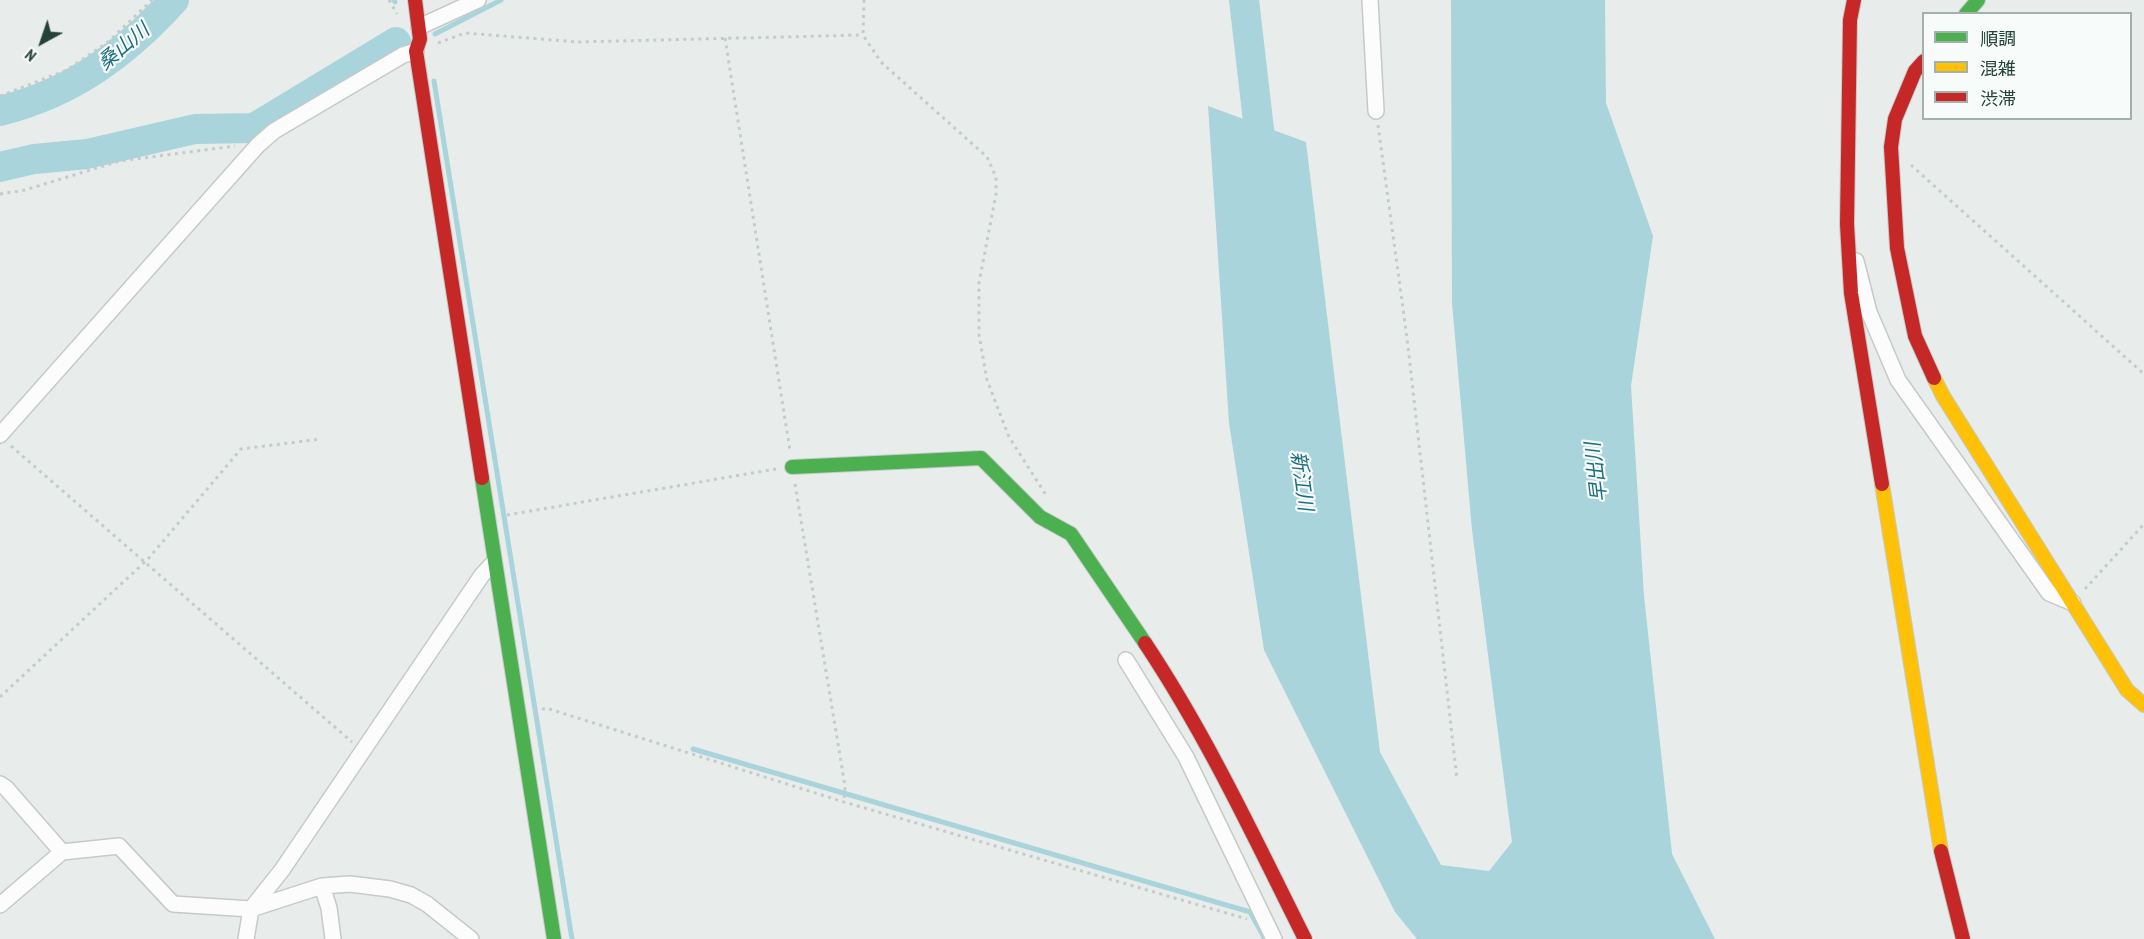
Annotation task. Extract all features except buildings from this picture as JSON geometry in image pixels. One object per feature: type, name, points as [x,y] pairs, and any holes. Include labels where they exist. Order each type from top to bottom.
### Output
[{"type":"street","points":[[415,0],[420,39],[416,51],[554,939]]},
{"type":"street","points":[[419,27],[478,0]]},
{"type":"street","points":[[1370,0],[1376,111]]},
{"type":"street","points":[[1854,0],[1850,20],[1847,224],[1851,293],[1944,868],[1963,939]]},
{"type":"street","points":[[1968,12],[1978,0]]},
{"type":"street","points":[[4,440],[258,145],[274,131],[403,55],[416,51]]},
{"type":"street","points":[[1922,63],[1915,71],[1895,119],[1891,147],[1898,248],[1915,336],[1943,396],[2127,690],[2144,705]]},
{"type":"street","points":[[1847,224],[1869,312],[1898,380],[2049,593],[2073,603]]},
{"type":"street","points":[[792,467],[981,458],[1040,517],[1071,534],[1162,669],[1241,811],[1305,939]]},
{"type":"street","points":[[246,939],[251,909],[282,870],[482,575],[494,562]]},
{"type":"street","points":[[1126,660],[1186,757],[1274,939]]},
{"type":"street","points":[[0,784],[62,852]]},
{"type":"street","points":[[0,905],[62,852],[119,846],[173,904],[251,909],[322,886],[350,884],[390,889],[411,895],[471,939]]},
{"type":"street","points":[[322,886],[329,908],[333,939]]},
{"type":"path","points":[[0,96],[67,70],[108,42],[152,0]]},
{"type":"path","points":[[864,0],[863,35],[881,62],[987,157],[996,177],[996,195],[980,283],[980,335],[985,368],[1009,437],[1052,505]]},
{"type":"path","points":[[416,51],[465,33],[578,42],[863,35]]},
{"type":"path","points":[[725,38],[792,467],[845,786],[844,802]]},
{"type":"path","points":[[1376,111],[1407,338],[1456,779]]},
{"type":"path","points":[[0,194],[25,190],[120,161],[258,145]]},
{"type":"path","points":[[1891,147],[2144,374]]},
{"type":"path","points":[[4,440],[363,752]]},
{"type":"path","points":[[0,697],[145,562],[241,449],[321,440]]},
{"type":"path","points":[[487,518],[792,467]]},
{"type":"path","points":[[2073,603],[2144,524]]},
{"type":"path","points":[[519,716],[546,708],[844,802],[1268,925]]},
{"type":"water","name":"早出川","points":[[1451,0],[1605,0],[1606,103],[1653,236],[1631,386],[1644,596],[1672,854],[1715,939],[1417,939],[1395,912],[1264,650],[1229,423],[1208,106],[1306,142],[1380,752],[1441,865],[1489,871],[1512,842],[1472,530],[1452,303]]},
{"type":"waterway","name":"桑山川","points":[[0,111],[51,94],[96,69],[136,38],[174,0]]},
{"type":"waterway","points":[[435,34],[501,0]]},
{"type":"waterway","name":"新江川","points":[[1244,0],[1263,164]]},
{"type":"waterway","points":[[0,167],[34,159],[87,154],[195,129],[254,128],[396,42]]},
{"type":"waterway","points":[[434,81],[572,939]]},
{"type":"waterway","points":[[693,749],[1250,912],[1265,939]]},
{"type":"traffic: fast","points":[[1968,12],[1978,0]]},
{"type":"traffic: fast","points":[[792,467],[981,458],[1040,517],[1071,534],[1145,643]]},
{"type":"traffic: fast","points":[[482,478],[554,939]]},
{"type":"traffic: slow","points":[[1934,378],[1943,396],[2127,690],[2144,705]]},
{"type":"traffic: slow","points":[[1882,484],[1941,851]]},
{"type":"traffic: jam","points":[[415,0],[420,39],[416,51],[482,478]]},
{"type":"traffic: jam","points":[[1854,0],[1850,20],[1847,224],[1851,293],[1882,484]]},
{"type":"traffic: jam","points":[[1922,63],[1915,71],[1895,119],[1891,147],[1897,248],[1915,336],[1934,378]]},
{"type":"traffic: jam","points":[[1145,643],[1210,751],[1305,939]]},
{"type":"traffic: jam","points":[[1941,851],[1963,939]]}]
